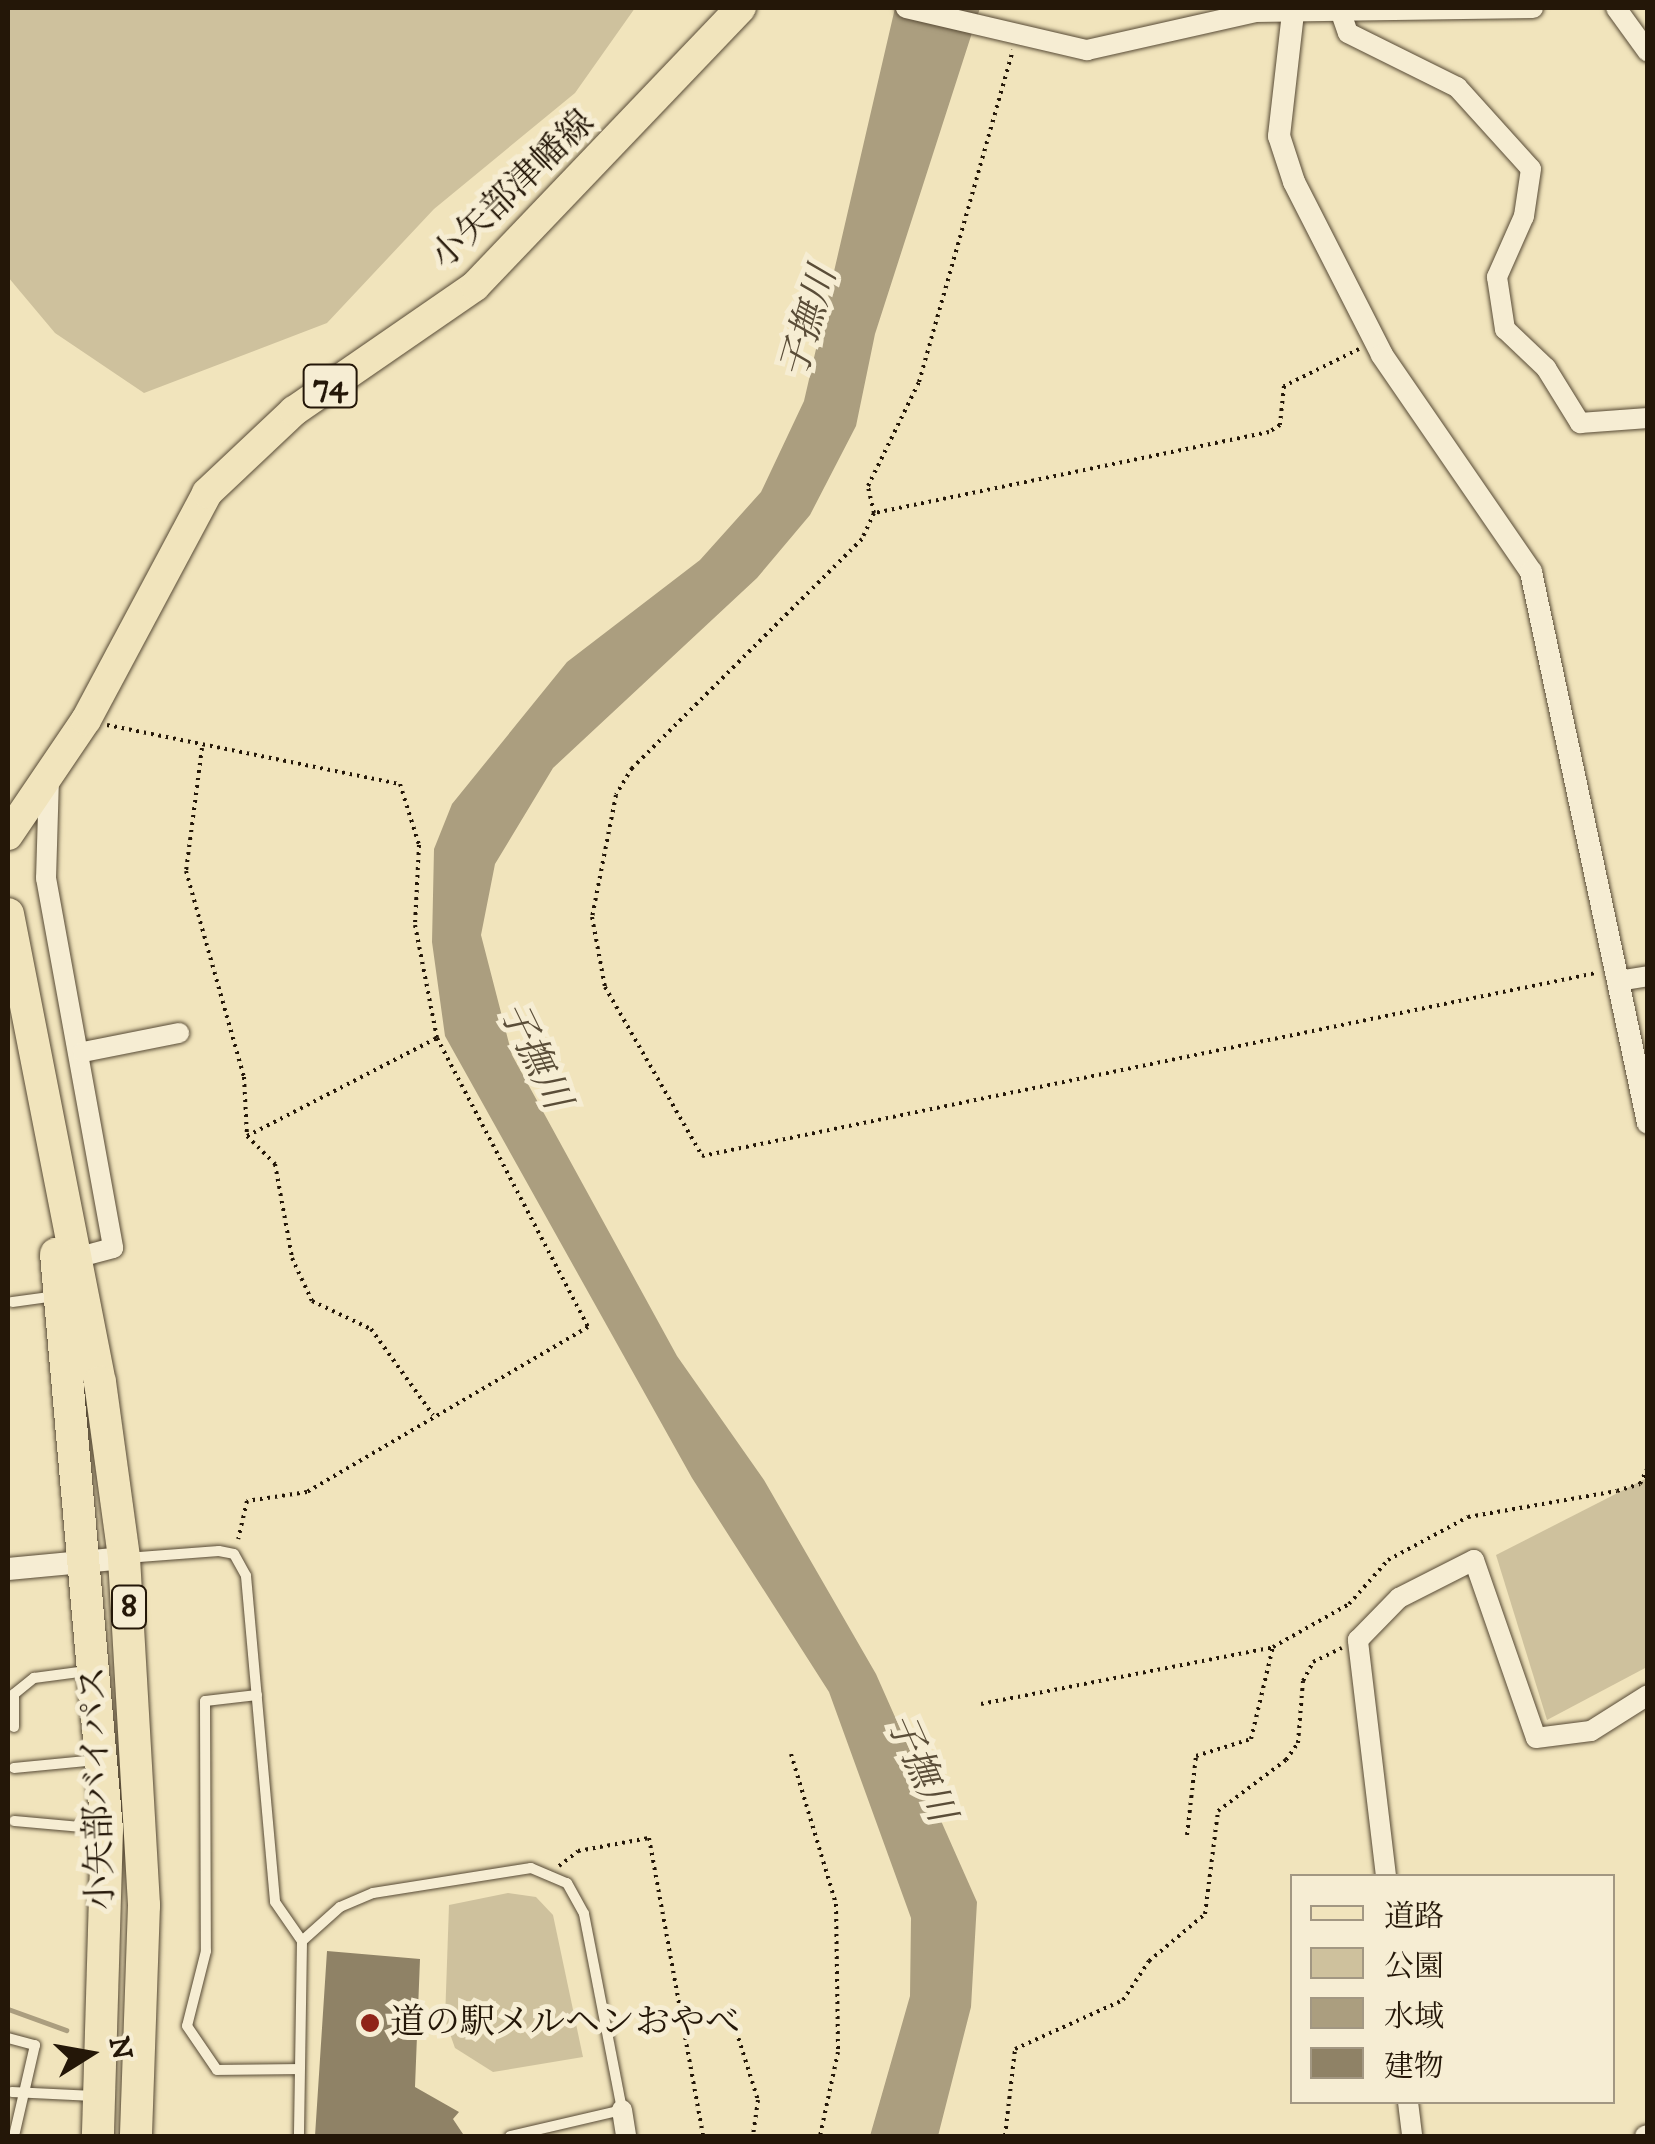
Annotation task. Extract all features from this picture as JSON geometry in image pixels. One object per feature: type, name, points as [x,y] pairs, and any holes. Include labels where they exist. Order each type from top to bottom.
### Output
[{"type":"highway","name":"小矢部バイパス","points":[[8,914],[75,1258],[124,1558],[142,1828],[136,2136]]},
{"type":"highway","name":"小矢部バイパス","points":[[40,1085],[98,1669],[107,1829],[98,2136]]},
{"type":"main road","name":"小矢部津幡線","points":[[8,836],[86,720],[207,493],[294,410],[475,286],[742,8]]},
{"type":"street","points":[[906,8],[1014,38],[1086,50],[1206,18],[1533,8]]},
{"type":"street","points":[[1616,8],[1648,52]]},
{"type":"street","points":[[1342,12],[1348,33],[1456,87],[1531,169],[1516,241],[1497,277],[1504,329],[1546,368],[1580,422],[1648,418]]},
{"type":"street","points":[[1293,13],[1279,136],[1376,342],[1531,572],[1648,1122]]},
{"type":"street","points":[[49,778],[46,878],[84,1052],[113,1248],[75,1258]]},
{"type":"street","points":[[1617,975],[1648,976]]},
{"type":"street","points":[[84,1052],[179,1033]]},
{"type":"street","points":[[8,1569],[124,1558]]},
{"type":"street","points":[[1386,1874],[1358,1640],[1400,1598],[1474,1560],[1536,1738],[1590,1732],[1648,1695]]},
{"type":"street","points":[[1408,2104],[1412,2136]]},
{"type":"street","points":[[622,2110],[626,2136]]},
{"type":"lane","points":[[12,1302],[60,1296]]},
{"type":"lane","points":[[124,1558],[234,1554],[246,1576],[276,1902],[302,1941],[299,2136]]},
{"type":"lane","points":[[14,1727],[14,1694],[34,1678],[98,1669]]},
{"type":"lane","points":[[258,1695],[205,1702],[206,1951],[186,2026],[216,2070],[299,2068]]},
{"type":"lane","points":[[14,1768],[102,1759]]},
{"type":"lane","points":[[14,1822],[107,1829]]},
{"type":"lane","points":[[302,1941],[340,1907],[372,1893],[531,1868],[554,1874],[584,1914],[622,2110],[510,2136]]},
{"type":"lane","points":[[8,2038],[35,2046],[14,2136]]},
{"type":"lane","points":[[12,2092],[100,2095]]},
{"type":"path","points":[[1014,38],[919,382],[868,486],[874,513],[862,539],[632,768],[616,795],[592,917],[597,955],[692,1150],[702,1156],[1617,975]]},
{"type":"path","points":[[874,513],[1270,432],[1280,425],[1284,386],[1376,342]]},
{"type":"path","points":[[86,720],[202,748],[400,784],[419,845],[415,925],[437,1038],[588,1328],[307,1492],[247,1501],[234,1554]]},
{"type":"path","points":[[202,748],[186,871],[244,1077],[247,1136],[275,1164],[292,1258],[312,1300],[371,1328],[433,1415]]},
{"type":"path","points":[[247,1136],[437,1038]]},
{"type":"path","points":[[982,1704],[1273,1647],[1348,1604],[1388,1560],[1468,1518],[1617,1491],[1640,1484],[1648,1467]]},
{"type":"path","points":[[1005,2136],[1015,2049],[1123,2000],[1149,1962],[1205,1914],[1218,1812],[1262,1783],[1298,1743],[1313,1662],[1358,1640]]},
{"type":"path","points":[[1187,1835],[1196,1756],[1250,1739],[1273,1647]]},
{"type":"path","points":[[791,1754],[836,1904],[838,2052],[820,2136]]},
{"type":"path","points":[[554,1874],[578,1851],[649,1838],[703,2136]]},
{"type":"path","points":[[734,2024],[758,2100],[753,2136]]},
{"type":"green space","points":[[8,8],[635,8],[575,93],[434,209],[327,323],[144,393],[55,333],[8,277]]},
{"type":"green space","points":[[1647,1478],[1647,1667],[1547,1720],[1496,1555]]},
{"type":"green space","points":[[508,1893],[536,1897],[553,1915],[583,2057],[493,2072],[455,2048],[445,2020],[449,1905]]},
{"type":"water","points":[[895,8],[980,8],[875,334],[856,426],[810,515],[757,578],[553,768],[495,864],[481,935],[512,1055],[677,1356],[764,1480],[876,1674],[977,1902],[971,2007],[938,2136],[870,2136],[910,1996],[911,1918],[829,1692],[692,1478],[445,1036],[432,942],[434,849],[452,804],[567,662],[700,560],[761,492],[804,401]]},
{"type":"building","name":"道の駅メルヘンおやべ","points":[[327,1951],[420,1959],[415,2087],[459,2112],[453,2119],[463,2134],[315,2136]]},
{"type":"waterway","points":[[8,2009],[66,2030]]},
{"type":"place","name":"道の駅メルヘンおやべ","points":[[370,2023]]},
{"type":"water label","name":"子撫川","points":[[810,323]]},
{"type":"water label","name":"子撫川","points":[[533,1056]]},
{"type":"water label","name":"子撫川","points":[[919,1768]]}]
